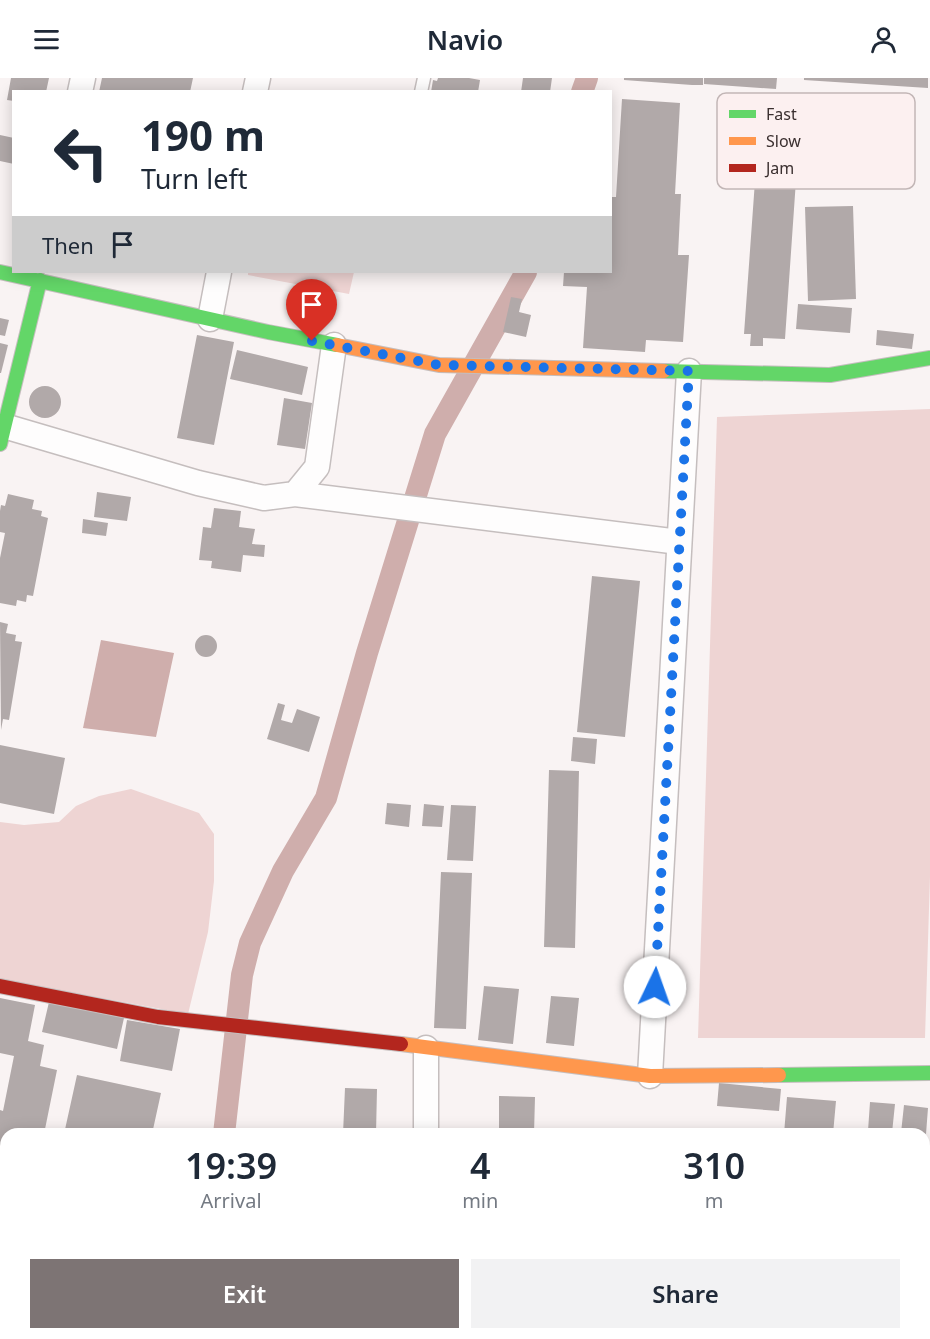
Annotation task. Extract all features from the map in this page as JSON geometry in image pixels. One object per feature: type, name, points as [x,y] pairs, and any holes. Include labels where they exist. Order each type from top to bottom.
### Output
[{"type":"street","points":[[0,272],[41,276],[210,319],[439,365],[830,375],[930,358]]},
{"type":"street","points":[[210,319],[219,273]]},
{"type":"street","points":[[41,276],[2,435],[264,498],[295,494],[680,542]]},
{"type":"street","points":[[295,494],[317,467],[334,345]]},
{"type":"street","points":[[650,1076],[689,371]]},
{"type":"street","points":[[0,986],[158,1017],[340,1036],[650,1076],[930,1073]]},
{"type":"street","points":[[426,1048],[426,1128]]},
{"type":"shaded area","points":[[248,273],[354,273],[349,294],[248,275]]},
{"type":"shaded area","points":[[930,409],[930,876],[925,1038],[698,1038],[717,417]]},
{"type":"shaded area","points":[[101,640],[174,653],[156,737],[83,728]]},
{"type":"shaded area","points":[[131,789],[199,813],[214,834],[214,881],[208,932],[188,1014],[0,979],[0,822],[24,825],[59,822],[76,806],[99,796]]},
{"type":"building","points":[[11,78],[49,78],[46,90],[12,90],[12,101],[7,100]]},
{"type":"building","points":[[102,78],[193,78],[190,90],[99,90]]},
{"type":"building","points":[[438,78],[480,80],[478,90],[431,90],[433,80],[437,81]]},
{"type":"building","points":[[523,78],[552,78],[550,90],[521,90]]},
{"type":"building","points":[[624,78],[703,78],[703,85],[624,80]]},
{"type":"building","points":[[704,78],[777,78],[776,89],[704,84]]},
{"type":"building","points":[[804,78],[928,78],[928,88],[804,80]]},
{"type":"building","points":[[622,99],[680,103],[675,194],[681,194],[678,255],[689,255],[683,342],[646,340],[645,352],[583,348],[587,287],[563,286],[564,273],[612,273],[612,197],[616,197]]},
{"type":"building","points":[[0,135],[12,138],[12,164],[0,161]]},
{"type":"building","points":[[754,189],[795,189],[785,339],[763,338],[763,346],[750,346],[751,334],[744,334]]},
{"type":"building","points":[[853,206],[856,299],[808,301],[805,207]]},
{"type":"building","points":[[511,297],[522,299],[519,312],[531,315],[526,337],[503,332]]},
{"type":"building","points":[[798,304],[852,308],[850,333],[796,329]]},
{"type":"building","points":[[0,318],[9,320],[5,336],[0,335]]},
{"type":"building","points":[[877,330],[914,334],[912,349],[876,345]]},
{"type":"building","points":[[197,335],[234,342],[214,445],[177,438]]},
{"type":"building","points":[[0,343],[8,345],[1,373],[0,373]]},
{"type":"building","points":[[237,350],[308,367],[302,395],[230,379]]},
{"type":"building","points":[[45,386],[57,390],[61,402],[57,414],[45,418],[33,414],[29,402],[33,390]]},
{"type":"building","points":[[284,398],[312,403],[305,449],[277,445]]},
{"type":"building","points":[[97,492],[131,497],[127,521],[94,517]]},
{"type":"building","points":[[8,494],[34,500],[32,509],[42,511],[41,516],[48,518],[33,596],[27,595],[26,602],[17,600],[16,606],[0,603],[0,558],[5,533],[0,532],[0,511],[1,505],[5,506]]},
{"type":"building","points":[[214,508],[241,511],[239,527],[255,529],[252,544],[265,545],[264,557],[243,555],[241,572],[211,568],[212,561],[199,560],[203,527],[211,528]]},
{"type":"building","points":[[83,519],[108,523],[106,536],[82,533]]},
{"type":"building","points":[[592,576],[640,581],[625,737],[577,732]]},
{"type":"building","points":[[0,622],[8,624],[6,633],[16,635],[15,641],[22,642],[9,720],[3,719],[1,730]]},
{"type":"building","points":[[206,635],[214,638],[217,646],[214,654],[206,657],[198,654],[195,646],[198,638]]},
{"type":"building","points":[[278,703],[285,705],[281,720],[292,723],[297,709],[320,717],[309,752],[267,739]]},
{"type":"building","points":[[573,737],[597,739],[595,764],[571,761]]},
{"type":"building","points":[[0,745],[65,758],[54,814],[0,803]]},
{"type":"building","points":[[549,770],[579,771],[575,948],[544,947]]},
{"type":"building","points":[[387,803],[411,805],[409,827],[385,824]]},
{"type":"building","points":[[424,804],[444,806],[442,827],[422,826]]},
{"type":"building","points":[[451,805],[476,806],[473,861],[447,860]]},
{"type":"building","points":[[441,872],[472,873],[466,1029],[434,1028]]},
{"type":"building","points":[[484,986],[519,989],[513,1044],[478,1040]]},
{"type":"building","points":[[551,996],[579,998],[574,1046],[546,1043]]},
{"type":"building","points":[[0,998],[35,1005],[28,1041],[44,1045],[40,1066],[57,1070],[45,1128],[0,1128],[0,1110],[3,1111],[14,1056],[0,1053]]},
{"type":"building","points":[[49,1002],[124,1018],[117,1049],[42,1032]]},
{"type":"building","points":[[127,1020],[180,1029],[172,1071],[120,1061]]},
{"type":"building","points":[[77,1075],[161,1093],[153,1128],[65,1128]]},
{"type":"building","points":[[719,1083],[781,1089],[779,1111],[717,1106]]},
{"type":"building","points":[[345,1088],[377,1089],[376,1128],[343,1128]]},
{"type":"building","points":[[499,1096],[535,1097],[534,1128],[499,1128]]},
{"type":"building","points":[[787,1097],[836,1101],[834,1128],[784,1128]]},
{"type":"building","points":[[870,1102],[895,1104],[893,1128],[868,1128]]},
{"type":"building","points":[[904,1105],[928,1108],[926,1128],[902,1128]]},
{"type":"waterway","points":[[583,90],[587,78]]},
{"type":"waterway","points":[[225,1128],[242,975],[250,943],[283,871],[326,798],[367,653],[435,434],[525,273]]},
{"type":"traffic: fast","points":[[0,272],[268,332],[337,345]]},
{"type":"traffic: fast","points":[[0,444],[40,280]]},
{"type":"traffic: fast","points":[[664,371],[830,375],[930,358]]},
{"type":"traffic: fast","points":[[779,1075],[930,1073]]},
{"type":"traffic: slow","points":[[337,345],[439,365],[664,371]]},
{"type":"traffic: slow","points":[[401,1044],[650,1076],[779,1075]]},
{"type":"traffic: jam","points":[[0,986],[158,1017],[401,1044]]},
{"type":"route","points":[[312,341],[439,365],[689,371],[655,987]]}]
